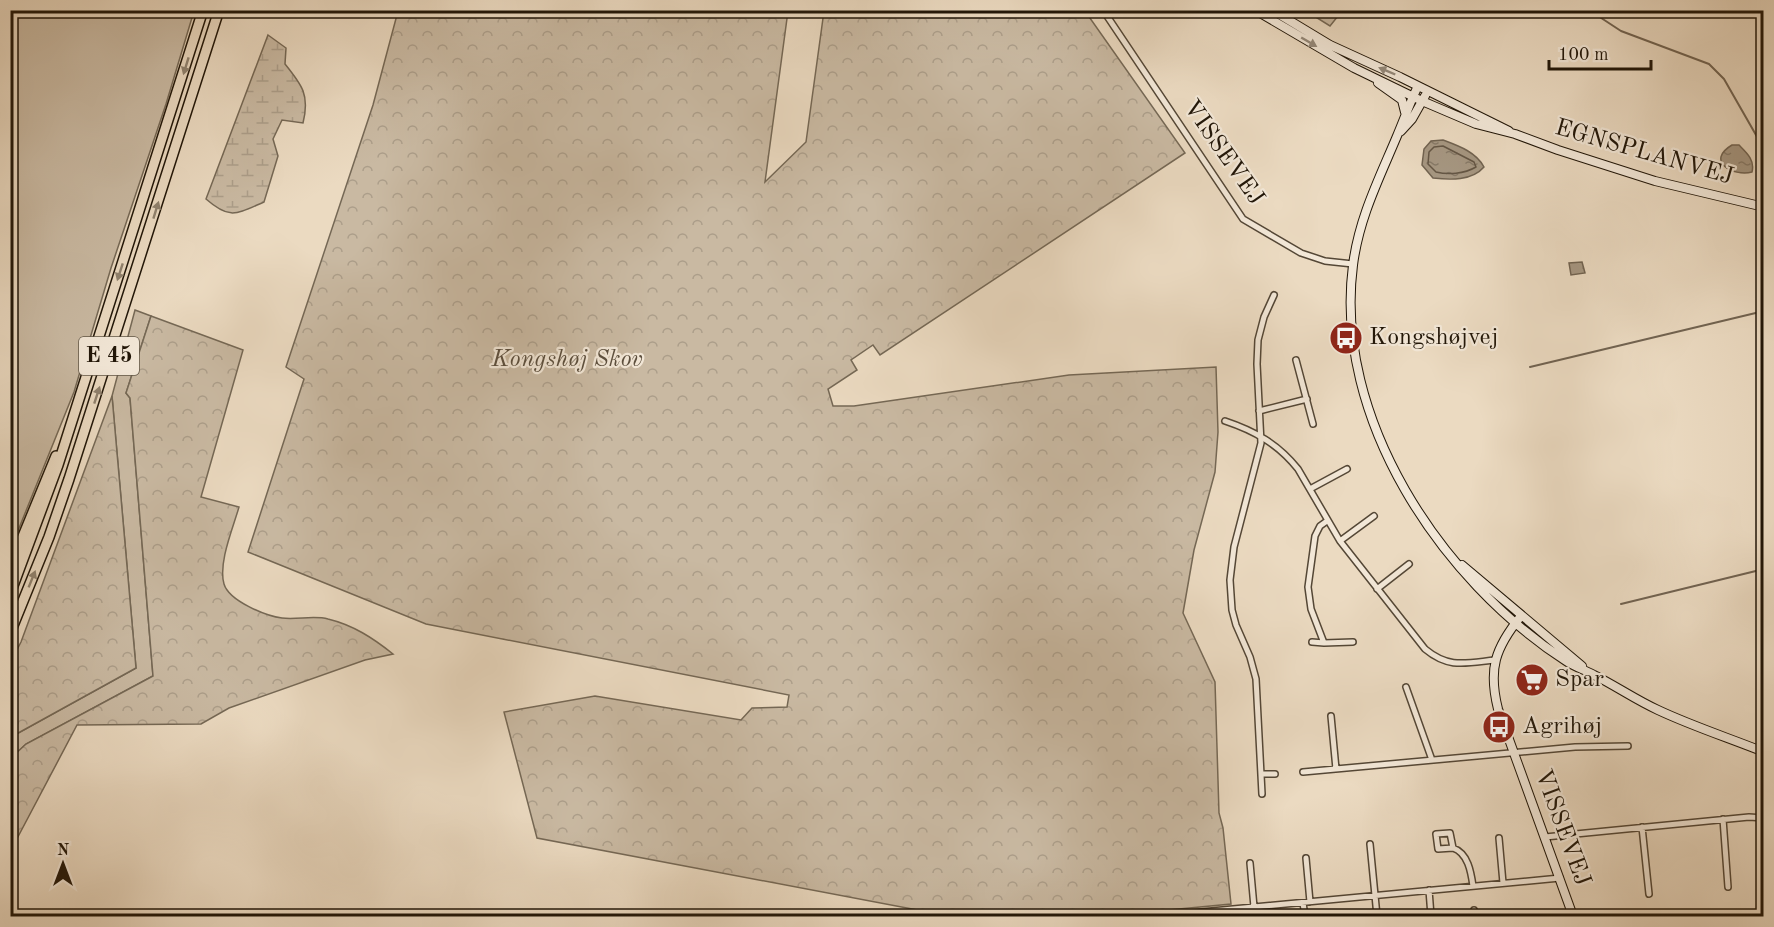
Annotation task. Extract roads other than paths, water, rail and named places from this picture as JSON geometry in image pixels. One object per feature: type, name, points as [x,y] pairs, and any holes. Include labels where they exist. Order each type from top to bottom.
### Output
[{"type":"highway","name":"E 45","points":[[10,594],[40,519],[82,393],[203,10]]},
{"type":"highway","name":"E 45","points":[[10,633],[49,537],[69,479],[221,10]]},
{"type":"highway","points":[[10,568],[82,393]]},
{"type":"street","name":"VISSEVEJ","points":[[1103,10],[1242,219],[1301,253],[1325,261],[1353,264]]},
{"type":"street","name":"EGNSPLANVEJ","points":[[1255,10],[1354,68],[1413,96],[1425,96],[1485,118],[1515,134]]},
{"type":"street","name":"EGNSPLANVEJ","points":[[1272,10],[1329,45],[1418,86],[1425,96],[1476,124],[1515,134],[1655,181],[1764,207]]},
{"type":"street","points":[[1354,68],[1398,96],[1404,104],[1405,114]]},
{"type":"street","points":[[1418,86],[1365,213],[1353,264],[1350,315],[1357,367],[1371,419],[1400,481],[1427,523],[1475,586],[1515,623],[1569,663],[1658,710],[1764,752]]},
{"type":"street","points":[[1398,134],[1412,119],[1425,96]]},
{"type":"street","points":[[1263,794],[1256,679],[1250,657],[1236,625],[1230,595],[1234,547],[1256,470],[1262,436],[1257,364],[1258,340],[1264,317],[1274,294]]},
{"type":"street","points":[[1296,360],[1313,424]]},
{"type":"street","points":[[1259,411],[1307,399]]},
{"type":"street","points":[[1225,421],[1262,436],[1290,459],[1340,541],[1425,649],[1450,664],[1495,660]]},
{"type":"street","points":[[1310,489],[1347,469]]},
{"type":"street","points":[[1340,541],[1374,516]]},
{"type":"street","points":[[1324,643],[1311,609],[1308,586],[1315,536],[1320,526],[1328,521]]},
{"type":"street","points":[[1452,557],[1592,674]]},
{"type":"street","points":[[1377,589],[1409,564]]},
{"type":"street","name":"VISSEVEJ","points":[[1521,616],[1501,645],[1495,660],[1493,666],[1494,693],[1572,916]]},
{"type":"street","points":[[1312,642],[1353,642]]},
{"type":"street","points":[[1406,687],[1432,760]]},
{"type":"street","points":[[1331,716],[1336,769]]},
{"type":"street","name":"VISSEVEJ","points":[[1514,752],[1628,746]]},
{"type":"street","points":[[1303,772],[1514,752]]},
{"type":"street","points":[[1262,774],[1275,774]]},
{"type":"street","points":[[1545,837],[1723,819],[1764,818]]},
{"type":"street","points":[[1723,819],[1728,887]]},
{"type":"street","points":[[1642,827],[1649,894]]},
{"type":"street","points":[[1499,838],[1503,883]]},
{"type":"street","points":[[1371,844],[1377,916]]},
{"type":"street","points":[[1454,848],[1464,856],[1473,886]]},
{"type":"street","points":[[1305,858],[1307,903],[1305,916]]},
{"type":"street","points":[[1250,863],[1254,907]]},
{"type":"street","points":[[1191,913],[1560,878]]},
{"type":"street","points":[[1429,890],[1431,916]]},
{"type":"street","points":[[1232,909],[1233,916]]},
{"type":"water","points":[[1443,140],[1472,153],[1484,167],[1467,177],[1433,178],[1422,165],[1424,149],[1431,141]]},
{"type":"water","points":[[1732,145],[1739,145],[1747,154],[1751,160],[1752,172],[1730,170],[1721,162],[1724,151]]},
{"type":"water","points":[[1582,262],[1585,273],[1571,275],[1569,263]]},
{"type":"waterway","points":[[1589,10],[1621,31],[1709,64],[1724,79],[1764,149]]},
{"type":"waterway","points":[[1530,367],[1764,311]]},
{"type":"waterway","points":[[1621,604],[1764,569]]},
{"type":"place","name":"Kongshøjvej","points":[[1346,338]]},
{"type":"place","name":"Spar","points":[[1532,680]]},
{"type":"place","name":"Agrihøj","points":[[1499,727]]},
{"type":"park label","name":"Kongshøj Skov","points":[[567,360]]}]
